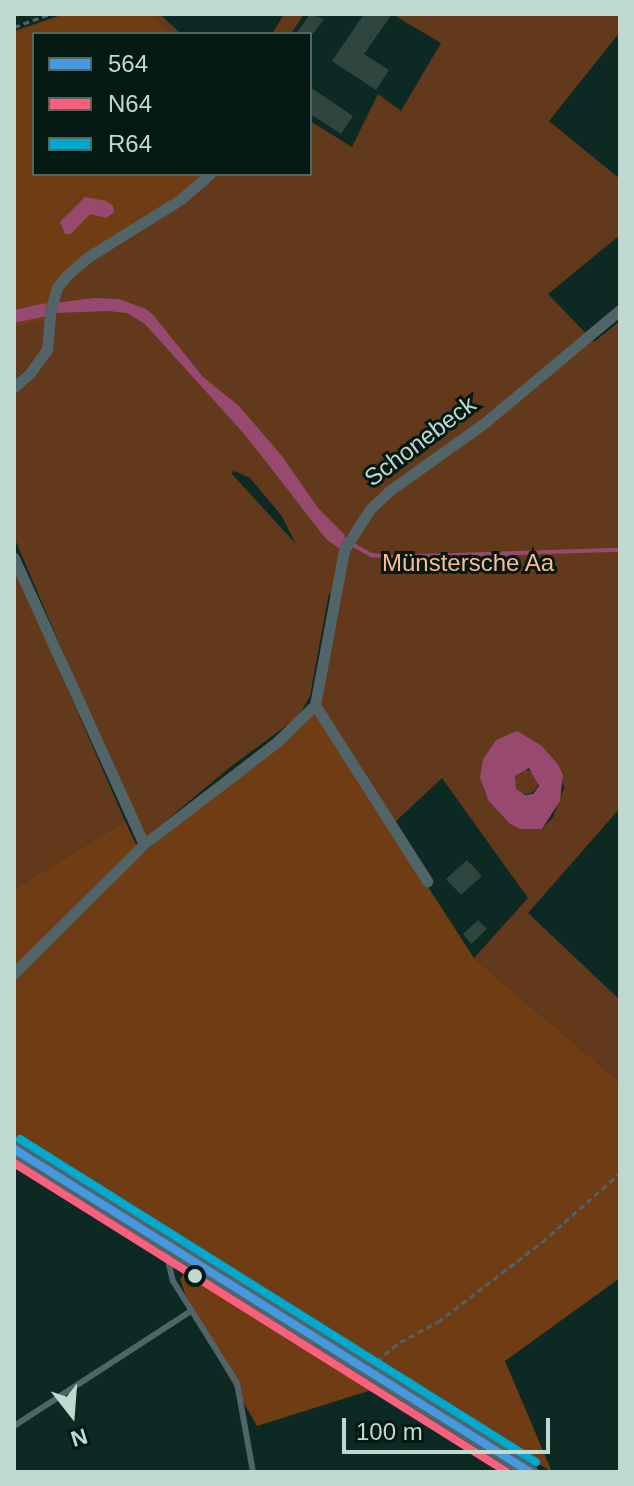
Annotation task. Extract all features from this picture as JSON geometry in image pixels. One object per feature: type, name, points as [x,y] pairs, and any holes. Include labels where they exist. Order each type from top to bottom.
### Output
[{"type":"street","points":[[14,387],[30,373],[47,350],[53,299],[57,287],[69,273],[88,257],[181,199],[208,176]]},
{"type":"street","name":"Schonebeck","points":[[315,705],[344,550],[370,509],[389,491],[483,424],[620,310]]},
{"type":"street","points":[[14,558],[144,844]]},
{"type":"street","points":[[14,973],[144,844],[278,741],[315,705],[427,881]]},
{"type":"street","points":[[14,1149],[530,1472]]},
{"type":"lane","points":[[165,1244],[173,1281],[237,1383],[253,1472]]},
{"type":"lane","points":[[14,1426],[191,1311]]},
{"type":"path","points":[[14,27],[49,14]]},
{"type":"path","points":[[370,1372],[378,1359],[400,1342],[438,1322],[542,1242],[620,1173]]},
{"type":"green space","points":[[64,14],[160,14],[179,32],[32,32],[32,176],[312,176],[312,122],[352,147],[378,94],[401,111],[441,43],[392,14],[620,14],[620,32],[549,121],[620,179],[620,235],[548,294],[594,342],[620,321],[620,808],[528,913],[620,1000],[620,1082],[474,958],[528,898],[442,778],[394,823],[319,710],[339,601],[329,593],[310,696],[298,717],[229,768],[143,840],[14,537],[14,392],[26,369],[14,381],[14,31]],"holes":[[[234,471],[250,478],[281,515],[296,544],[231,473]],[[496,740],[542,746],[558,764],[564,788],[553,817],[542,829],[521,829],[510,824],[488,799],[484,791],[483,759]]]},
{"type":"green space","points":[[284,14],[304,14],[292,32],[273,32]]},
{"type":"green space","points":[[14,566],[125,821],[14,889]]},
{"type":"green space","points":[[526,770],[535,773],[538,782],[535,791],[526,794],[517,791],[514,782],[517,773]]},
{"type":"shaded area","points":[[66,14],[150,14],[167,32],[32,32],[32,176],[202,176],[178,196],[66,271],[48,320],[14,327],[14,33]]},
{"type":"shaded area","points":[[85,197],[106,201],[113,206],[114,212],[106,218],[90,214],[71,234],[65,234],[60,222]]},
{"type":"shaded area","points":[[94,298],[119,299],[146,309],[154,316],[203,377],[239,406],[282,456],[318,508],[345,535],[340,549],[326,539],[246,436],[145,324],[127,313],[56,313],[55,303]]},
{"type":"shaded area","points":[[46,303],[47,316],[14,323],[14,310]]},
{"type":"shaded area","points":[[314,711],[474,958],[620,1082],[620,1278],[505,1361],[552,1472],[32,1157],[14,1169],[14,889],[125,821],[141,855]]},
{"type":"shaded area","points":[[517,731],[542,746],[558,764],[563,775],[560,801],[542,829],[520,829],[510,824],[488,800],[480,778],[483,759],[496,740]],"holes":[[[529,768],[539,786],[533,794],[525,795],[516,789],[515,776]]]},
{"type":"shaded area","points":[[190,1266],[378,1388],[257,1426],[191,1311],[180,1279]]},
{"type":"building","points":[[310,14],[324,19],[313,34],[297,32]]},
{"type":"building","points":[[364,14],[392,14],[364,54],[389,70],[376,90],[332,61]]},
{"type":"building","points":[[312,88],[353,116],[341,134],[312,115]]},
{"type":"building","points":[[467,860],[482,876],[461,895],[446,879]]},
{"type":"building","points":[[478,920],[487,929],[471,944],[463,934]]},
{"type":"waterway","name":"Münstersche Aa","points":[[339,537],[372,555],[391,557],[620,550]]},
{"type":"transit line","name":"R64","points":[[20,1139],[536,1462]]},
{"type":"transit line","name":"564","points":[[14,1149],[530,1472]]},
{"type":"transit line","name":"N64","points":[[14,1163],[507,1472]]}]
